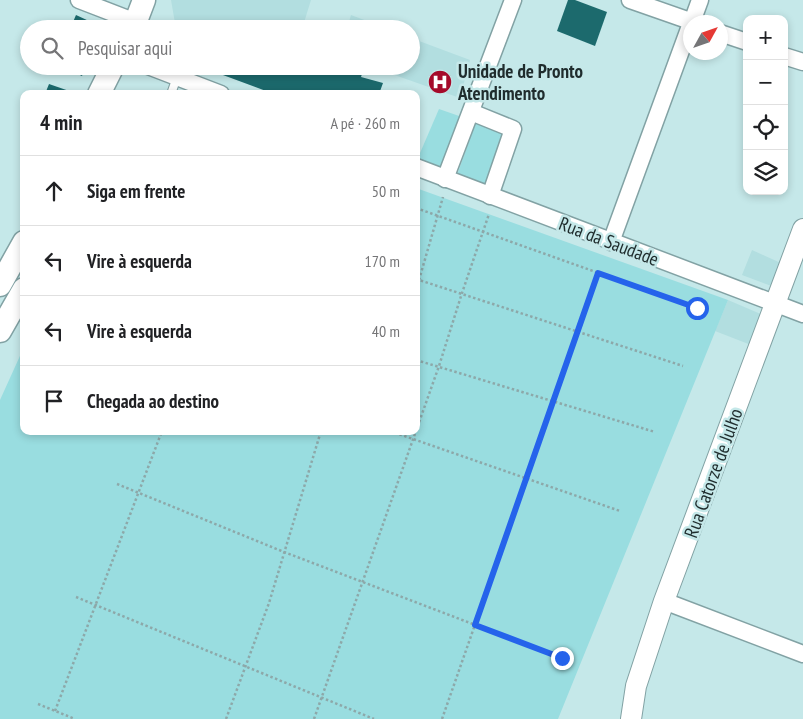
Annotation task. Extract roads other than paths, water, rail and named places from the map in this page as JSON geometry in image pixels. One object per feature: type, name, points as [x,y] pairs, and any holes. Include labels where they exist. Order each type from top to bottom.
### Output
[{"type":"main road","points":[[136,20],[144,0]]},
{"type":"main road","points":[[101,90],[108,75]]},
{"type":"main road","points":[[114,90],[116,75]]},
{"type":"main road","points":[[0,285],[20,249]]},
{"type":"main road","points":[[0,331],[20,296]]},
{"type":"street","points":[[78,0],[121,20]]},
{"type":"street","points":[[445,179],[513,0]]},
{"type":"street","points":[[630,0],[683,20]]},
{"type":"street","points":[[695,15],[700,0]]},
{"type":"street","points":[[728,36],[743,41]]},
{"type":"street","points":[[611,242],[683,47]]},
{"type":"street","points":[[788,57],[803,62]]},
{"type":"street","points":[[172,75],[211,90]]},
{"type":"street","points":[[471,112],[513,129],[490,196]]},
{"type":"street","name":"Rua da Saudade","points":[[420,169],[803,314]]},
{"type":"street","name":"Rua Catorze de Julho","points":[[631,719],[636,686],[664,601],[803,229]]},
{"type":"street","points":[[664,601],[803,654]]},
{"type":"lane","points":[[172,90],[177,77]]},
{"type":"place","name":"Unidade de Pronto Atendimento","points":[[440,82]]}]
